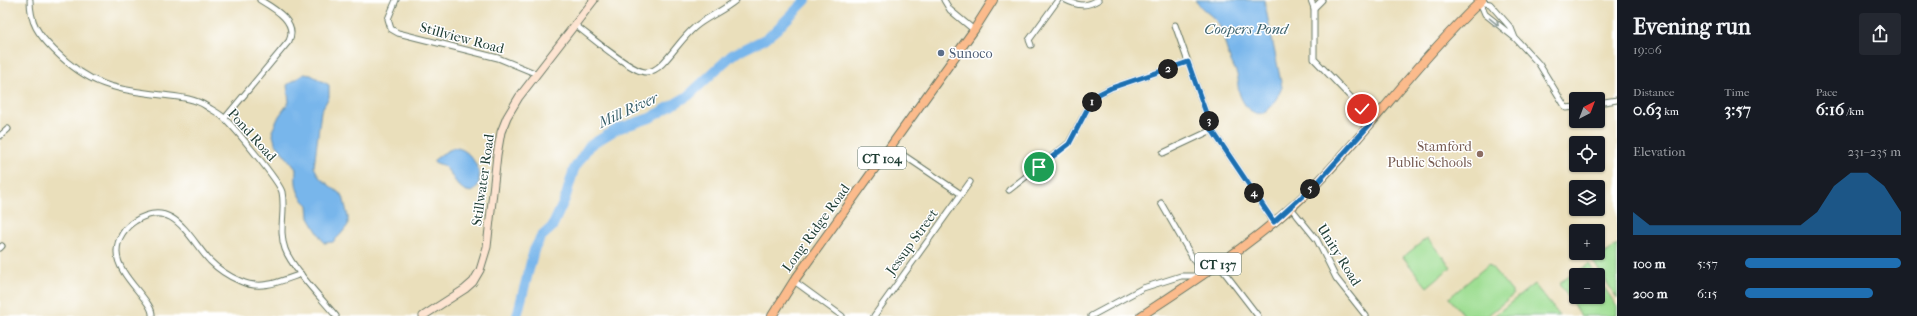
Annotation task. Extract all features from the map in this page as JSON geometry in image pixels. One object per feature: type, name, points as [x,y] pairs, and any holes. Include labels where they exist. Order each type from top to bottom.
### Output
[{"type":"main road","name":"Stillwater Road","points":[[423,316],[465,289],[473,282],[480,270],[487,247],[501,132],[512,108],[594,0]]},
{"type":"main road","name":"Long Ridge Road","points":[[772,316],[794,281],[974,30],[993,0]]},
{"type":"main road","name":"CT 137","points":[[1141,316],[1203,276],[1291,208],[1318,182],[1437,46],[1481,1]]},
{"type":"street","name":"Pond Road","points":[[30,0],[32,22],[39,35],[60,56],[94,81],[118,90],[185,98],[204,104],[225,118],[272,175],[281,191],[284,211],[281,232],[285,249],[301,274],[336,316]]},
{"type":"street","points":[[225,118],[289,41],[292,33],[290,25],[283,16],[260,0]]},
{"type":"street","name":"Stillview Road","points":[[396,0],[388,18],[391,29],[398,33],[498,58],[537,74]]},
{"type":"street","points":[[575,25],[629,66],[639,71],[647,72],[662,64],[678,44],[696,26],[725,9],[736,0]]},
{"type":"street","points":[[944,0],[950,10],[974,30]]},
{"type":"street","points":[[1031,45],[1029,40],[1058,0]]},
{"type":"street","points":[[1066,0],[1078,6],[1089,5],[1098,0]]},
{"type":"street","points":[[1311,0],[1314,8],[1314,59],[1338,86],[1362,109],[1371,123]]},
{"type":"street","points":[[1314,8],[1322,0]]},
{"type":"street","points":[[1481,1],[1486,2],[1493,7],[1511,28],[1515,38]]},
{"type":"street","points":[[1481,1],[1485,14],[1515,38],[1539,64],[1566,108],[1569,108]]},
{"type":"street","points":[[1175,25],[1212,130],[1274,222]]},
{"type":"street","points":[[1010,190],[1069,144],[1090,104],[1099,94],[1111,88],[1188,62]]},
{"type":"street","points":[[1605,102],[1617,100]]},
{"type":"street","points":[[0,136],[8,129]]},
{"type":"street","points":[[1164,153],[1212,130]]},
{"type":"street","points":[[890,146],[961,194]]},
{"type":"street","name":"Jessup Street","points":[[874,316],[970,182]]},
{"type":"street","points":[[1091,316],[1143,288],[1181,276],[1203,276],[1161,203]]},
{"type":"street","name":"Unity Road","points":[[1291,208],[1317,240],[1336,278],[1366,316]]},
{"type":"street","points":[[152,316],[151,308],[119,265],[116,251],[120,237],[128,224],[140,217],[159,213],[165,214],[176,220],[224,274],[241,282],[255,285],[270,285],[301,274]]},
{"type":"street","points":[[1218,264],[1258,316]]},
{"type":"street","points":[[794,281],[842,316]]},
{"type":"green space","points":[[1427,238],[1451,267],[1427,287],[1403,257]]},
{"type":"green space","points":[[1617,245],[1617,298],[1605,280],[1605,268],[1598,268],[1593,261],[1605,260],[1605,253]]},
{"type":"green space","points":[[1489,264],[1514,294],[1487,316],[1465,316],[1449,298]]},
{"type":"green space","points":[[1589,264],[1592,268],[1583,268]]},
{"type":"green space","points":[[1569,277],[1569,298],[1559,283]]},
{"type":"green space","points":[[1534,284],[1560,316],[1494,316]]},
{"type":"green space","points":[[1605,289],[1617,307],[1617,314],[1613,316],[1581,316],[1573,304],[1605,304]]},
{"type":"water","name":"Coopers Pond","points":[[1195,0],[1264,0],[1282,87],[1274,102],[1266,112],[1253,112],[1245,105],[1238,90],[1237,76],[1220,27],[1215,19]]},
{"type":"water","points":[[304,74],[311,75],[329,85],[329,97],[321,111],[314,167],[320,178],[343,196],[348,217],[348,225],[333,242],[324,243],[309,218],[308,205],[301,197],[297,189],[296,169],[275,143],[272,131],[279,116],[289,102],[287,85]]},
{"type":"water","points":[[453,148],[466,152],[476,165],[479,172],[479,180],[477,187],[472,192],[459,186],[445,167],[433,161]]},
{"type":"waterway","name":"Mill River","points":[[517,316],[534,250],[541,237],[552,227],[565,199],[574,169],[589,146],[617,129],[650,118],[688,96],[732,55],[765,39],[806,0]]},
{"type":"place","name":"Sunoco","points":[[941,53]]},
{"type":"place","name":"Stamford Public Schools","points":[[1480,154]]},
{"type":"route","points":[[1039,167],[1069,144],[1090,104],[1099,94],[1111,88],[1188,62],[1212,130],[1274,222],[1318,182],[1371,123],[1362,109]]}]
